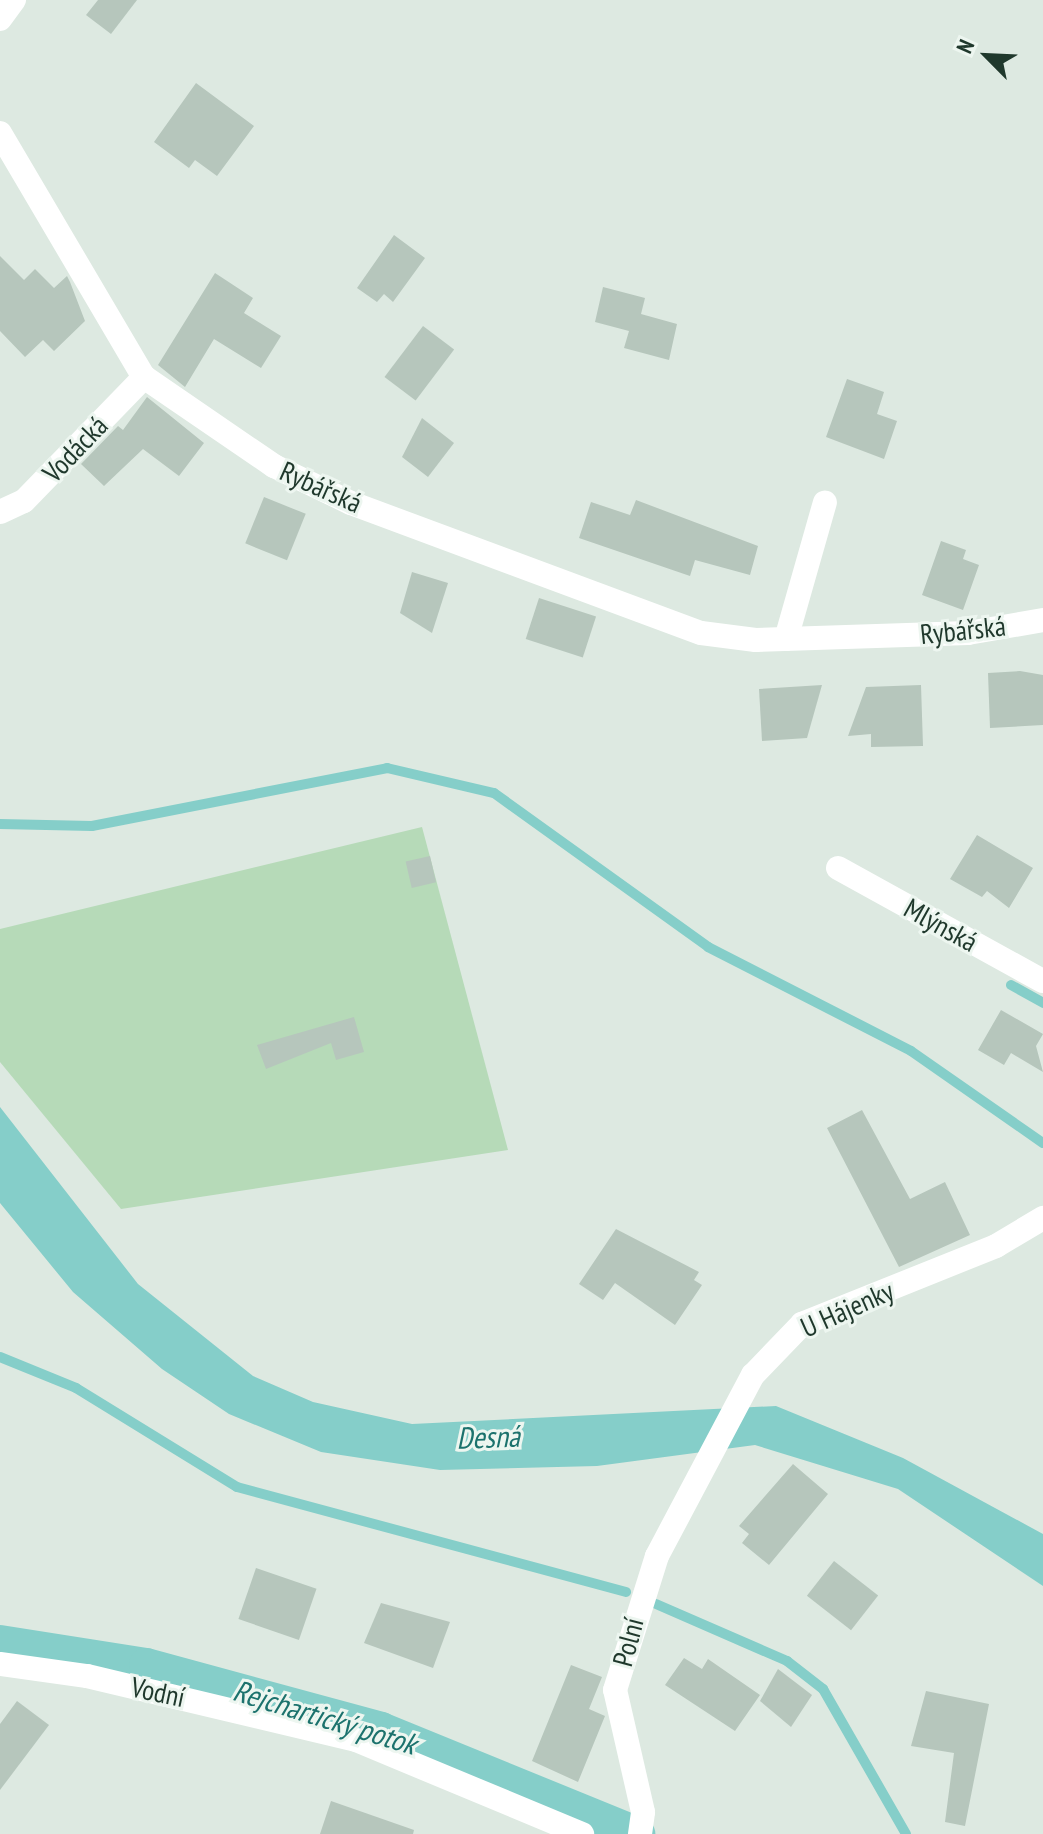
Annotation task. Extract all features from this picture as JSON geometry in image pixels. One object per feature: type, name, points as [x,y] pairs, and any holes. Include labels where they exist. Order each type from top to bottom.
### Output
[{"type":"street","points":[[0,19],[14,0]]},
{"type":"street","name":"Rybářská","points":[[0,133],[144,377],[274,466],[351,503],[701,633],[786,639],[968,633],[1043,620]]},
{"type":"street","name":"Vodácká","points":[[0,512],[24,501],[144,377]]},
{"type":"street","points":[[786,639],[825,502]]},
{"type":"street","name":"Mlýnská","points":[[838,868],[1043,981]]},
{"type":"street","name":"U Hájenky","points":[[705,1462],[753,1375],[802,1324],[926,1277],[1043,1218]]},
{"type":"street","name":"Polní","points":[[641,1823],[615,1690],[640,1599],[705,1462]]},
{"type":"street","name":"Vodní","points":[[0,1664],[87,1676],[356,1740],[582,1834]]},
{"type":"green space","points":[[422,827],[508,1150],[121,1209],[0,1062],[0,929]]},
{"type":"water","name":"Desná","points":[[0,1107],[138,1284],[253,1376],[313,1402],[412,1424],[776,1406],[903,1458],[1043,1534],[1043,1586],[898,1489],[755,1445],[597,1466],[440,1470],[321,1452],[229,1414],[162,1369],[73,1292],[0,1203]]},
{"type":"building","points":[[98,0],[137,0],[111,34],[86,15]]},
{"type":"building","points":[[196,83],[254,126],[217,176],[195,160],[189,168],[154,142]]},
{"type":"building","points":[[394,235],[425,258],[393,302],[384,294],[377,302],[357,288]]},
{"type":"building","points":[[0,256],[24,280],[35,269],[54,288],[67,276],[85,321],[54,351],[43,340],[25,357],[0,331]]},
{"type":"building","points":[[215,273],[253,298],[244,313],[281,336],[261,368],[214,339],[185,387],[158,365]]},
{"type":"building","points":[[603,287],[645,298],[641,314],[677,324],[669,360],[624,348],[629,331],[595,322]]},
{"type":"building","points":[[423,326],[454,349],[416,401],[384,377]]},
{"type":"building","points":[[847,379],[884,392],[877,414],[897,421],[884,459],[826,437]]},
{"type":"building","points":[[147,397],[204,443],[179,476],[143,449],[104,486],[81,464],[118,426],[123,430]]},
{"type":"building","points":[[422,418],[454,443],[428,477],[402,457]]},
{"type":"building","points":[[264,497],[306,514],[287,560],[245,543]]},
{"type":"building","points":[[636,500],[758,546],[750,575],[695,560],[690,576],[579,538],[591,502],[630,515]]},
{"type":"building","points":[[941,541],[966,550],[963,559],[979,565],[963,610],[922,595]]},
{"type":"building","points":[[412,572],[448,583],[432,633],[400,613]]},
{"type":"building","points":[[539,598],[596,617],[583,657],[526,639]]},
{"type":"building","points":[[1020,671],[1043,675],[1043,725],[990,728],[988,673]]},
{"type":"building","points":[[822,685],[807,738],[762,741],[759,689]]},
{"type":"building","points":[[921,685],[923,746],[871,747],[871,734],[848,736],[866,687]]},
{"type":"building","points":[[977,835],[1033,868],[1009,908],[987,891],[982,897],[950,879]]},
{"type":"building","points":[[430,856],[436,882],[412,888],[406,862]]},
{"type":"building","points":[[1001,1010],[1043,1034],[1036,1046],[1043,1072],[1011,1053],[1004,1065],[978,1050]]},
{"type":"building","points":[[354,1017],[364,1052],[336,1060],[331,1043],[266,1069],[257,1045]]},
{"type":"building","points":[[862,1110],[910,1199],[945,1182],[970,1235],[899,1267],[827,1128]]},
{"type":"building","points":[[616,1229],[699,1272],[694,1280],[702,1285],[675,1325],[615,1283],[603,1300],[579,1284]]},
{"type":"building","points":[[793,1464],[828,1494],[769,1565],[742,1543],[749,1534],[739,1526]]},
{"type":"building","points":[[834,1561],[878,1595],[851,1630],[807,1596]]},
{"type":"building","points":[[256,1568],[317,1589],[299,1640],[238,1619]]},
{"type":"building","points":[[381,1603],[450,1622],[433,1668],[364,1643]]},
{"type":"building","points":[[684,1658],[702,1669],[708,1659],[760,1695],[735,1731],[665,1685]]},
{"type":"building","points":[[571,1665],[602,1677],[589,1709],[605,1716],[578,1782],[532,1761]]},
{"type":"building","points":[[778,1669],[812,1695],[791,1727],[760,1701]]},
{"type":"building","points":[[926,1691],[989,1704],[965,1826],[945,1822],[954,1753],[911,1746]]},
{"type":"building","points":[[17,1701],[49,1725],[0,1790],[0,1724]]},
{"type":"building","points":[[331,1801],[414,1830],[413,1834],[320,1834]]},
{"type":"waterway","points":[[0,824],[92,826],[387,768],[494,793],[708,947],[911,1051],[1043,1143]]},
{"type":"waterway","points":[[1011,985],[1043,1003]]},
{"type":"waterway","points":[[0,1357],[76,1388],[237,1487],[626,1592]]},
{"type":"waterway","points":[[656,1604],[787,1661],[823,1689],[906,1834]]},
{"type":"waterway","name":"Rejchartický potok","points":[[0,1642],[146,1665],[381,1729],[638,1834]]}]
